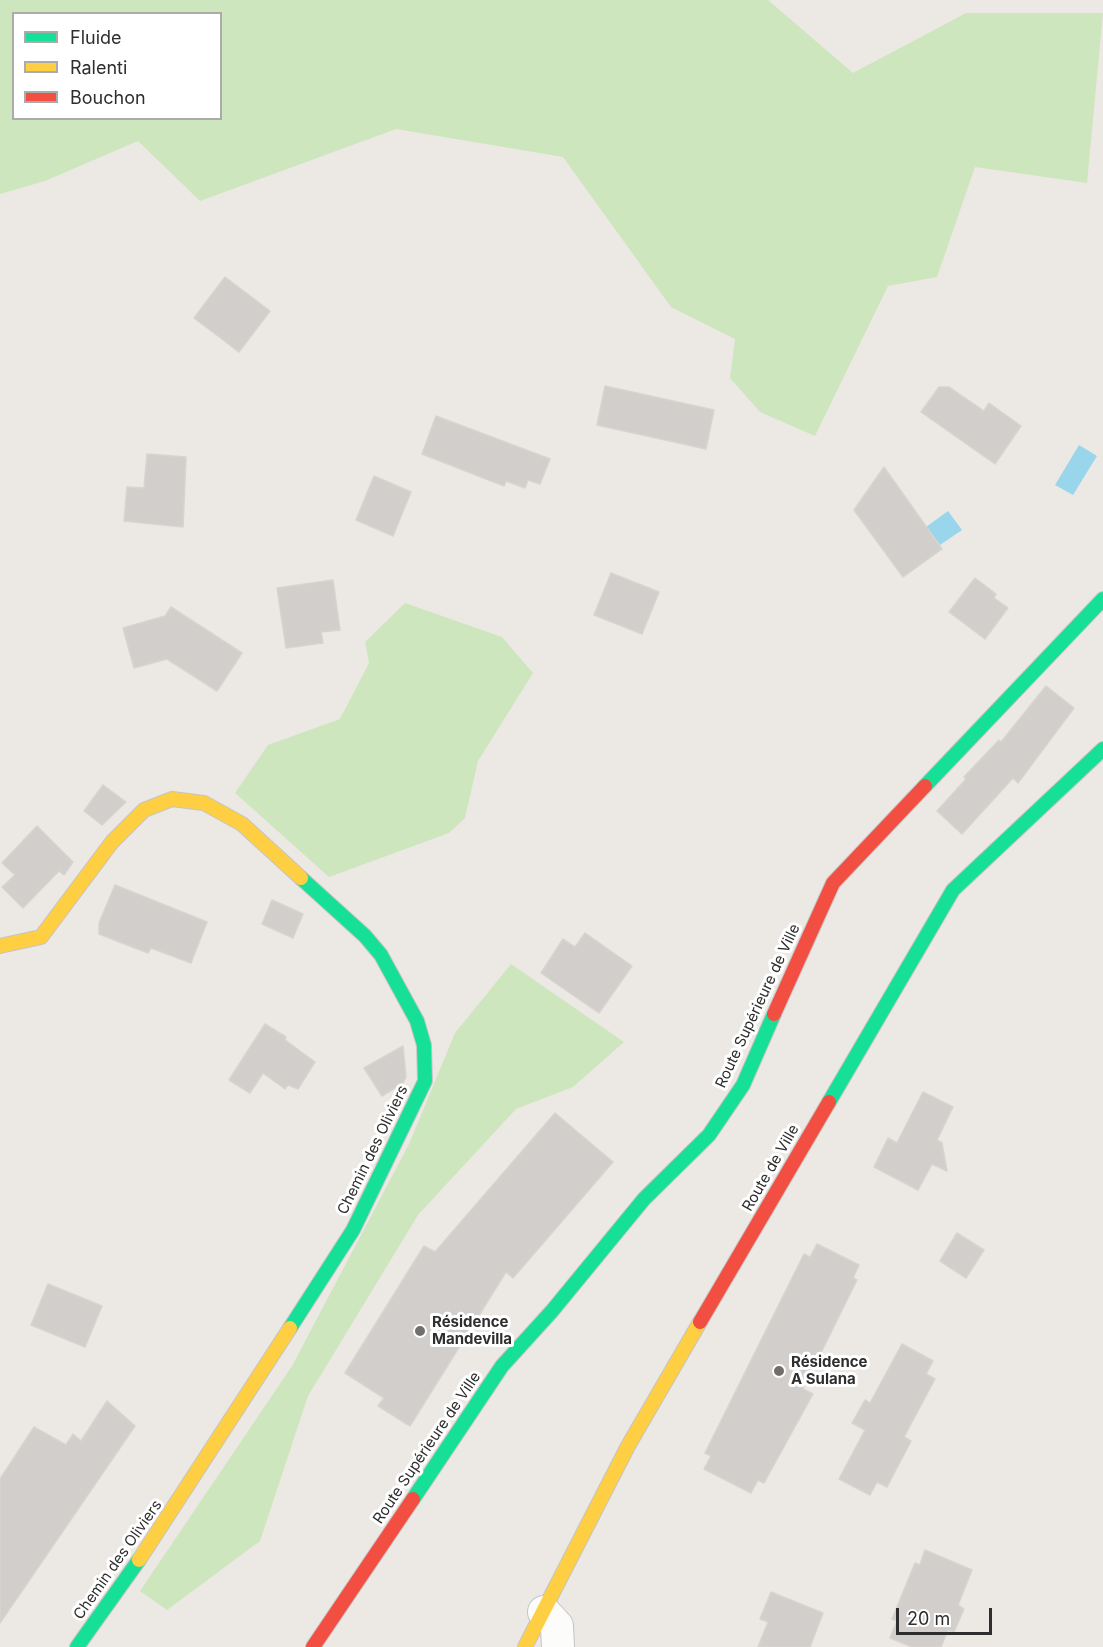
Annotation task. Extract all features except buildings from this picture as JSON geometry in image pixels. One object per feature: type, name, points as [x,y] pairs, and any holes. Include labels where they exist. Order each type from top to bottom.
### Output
[{"type":"street","name":"Route Supérieure de Ville","points":[[313,1647],[502,1366],[552,1311],[644,1199],[709,1135],[743,1085],[833,883],[1103,599]]},
{"type":"street","name":"Route de Ville","points":[[525,1647],[628,1446],[953,890],[1103,750]]},
{"type":"street","name":"Chemin des Oliviers","points":[[0,946],[41,937],[112,842],[144,810],[172,799],[204,803],[242,824],[365,936],[381,956],[417,1021],[424,1045],[425,1082],[353,1230],[163,1525],[77,1647]]},
{"type":"street","points":[[544,1612],[557,1626],[558,1647]]},
{"type":"green space","points":[[0,0],[768,0],[853,73],[966,13],[1103,13],[1087,183],[975,167],[937,277],[888,286],[815,436],[760,412],[730,378],[735,339],[671,307],[563,157],[396,129],[200,201],[138,141],[45,181],[0,194]]},
{"type":"green space","points":[[405,603],[502,637],[533,673],[478,761],[465,818],[449,833],[329,877],[235,793],[268,745],[340,719],[369,663],[365,642]]},
{"type":"green space","points":[[511,964],[624,1042],[573,1087],[516,1109],[418,1215],[308,1396],[260,1541],[167,1610],[140,1591],[292,1366],[409,1144],[455,1033]]},
{"type":"water","points":[[1079,445],[1097,456],[1073,495],[1055,485]]},
{"type":"water","points":[[948,511],[962,530],[940,545],[926,527]]},
{"type":"traffic: fast","points":[[925,786],[1103,599]]},
{"type":"traffic: fast","points":[[829,1102],[953,890],[1103,749]]},
{"type":"traffic: fast","points":[[290,1328],[353,1230],[425,1081],[424,1045],[417,1021],[381,955],[365,936],[301,878]]},
{"type":"traffic: fast","points":[[413,1499],[502,1366],[552,1311],[644,1199],[709,1135],[743,1085],[774,1014]]},
{"type":"traffic: fast","points":[[77,1647],[139,1560]]},
{"type":"traffic: slow","points":[[0,946],[41,937],[112,842],[144,810],[172,799],[204,803],[242,824],[301,878]]},
{"type":"traffic: slow","points":[[525,1647],[628,1446],[700,1322]]},
{"type":"traffic: slow","points":[[139,1560],[290,1328]]},
{"type":"traffic: jam","points":[[774,1014],[833,883],[925,786]]},
{"type":"traffic: jam","points":[[700,1322],[829,1102]]},
{"type":"traffic: jam","points":[[313,1647],[413,1499]]},
{"type":"place","name":"Résidence Mandevilla","points":[[420,1331]]},
{"type":"place","name":"Résidence A Sulana","points":[[779,1371]]}]
